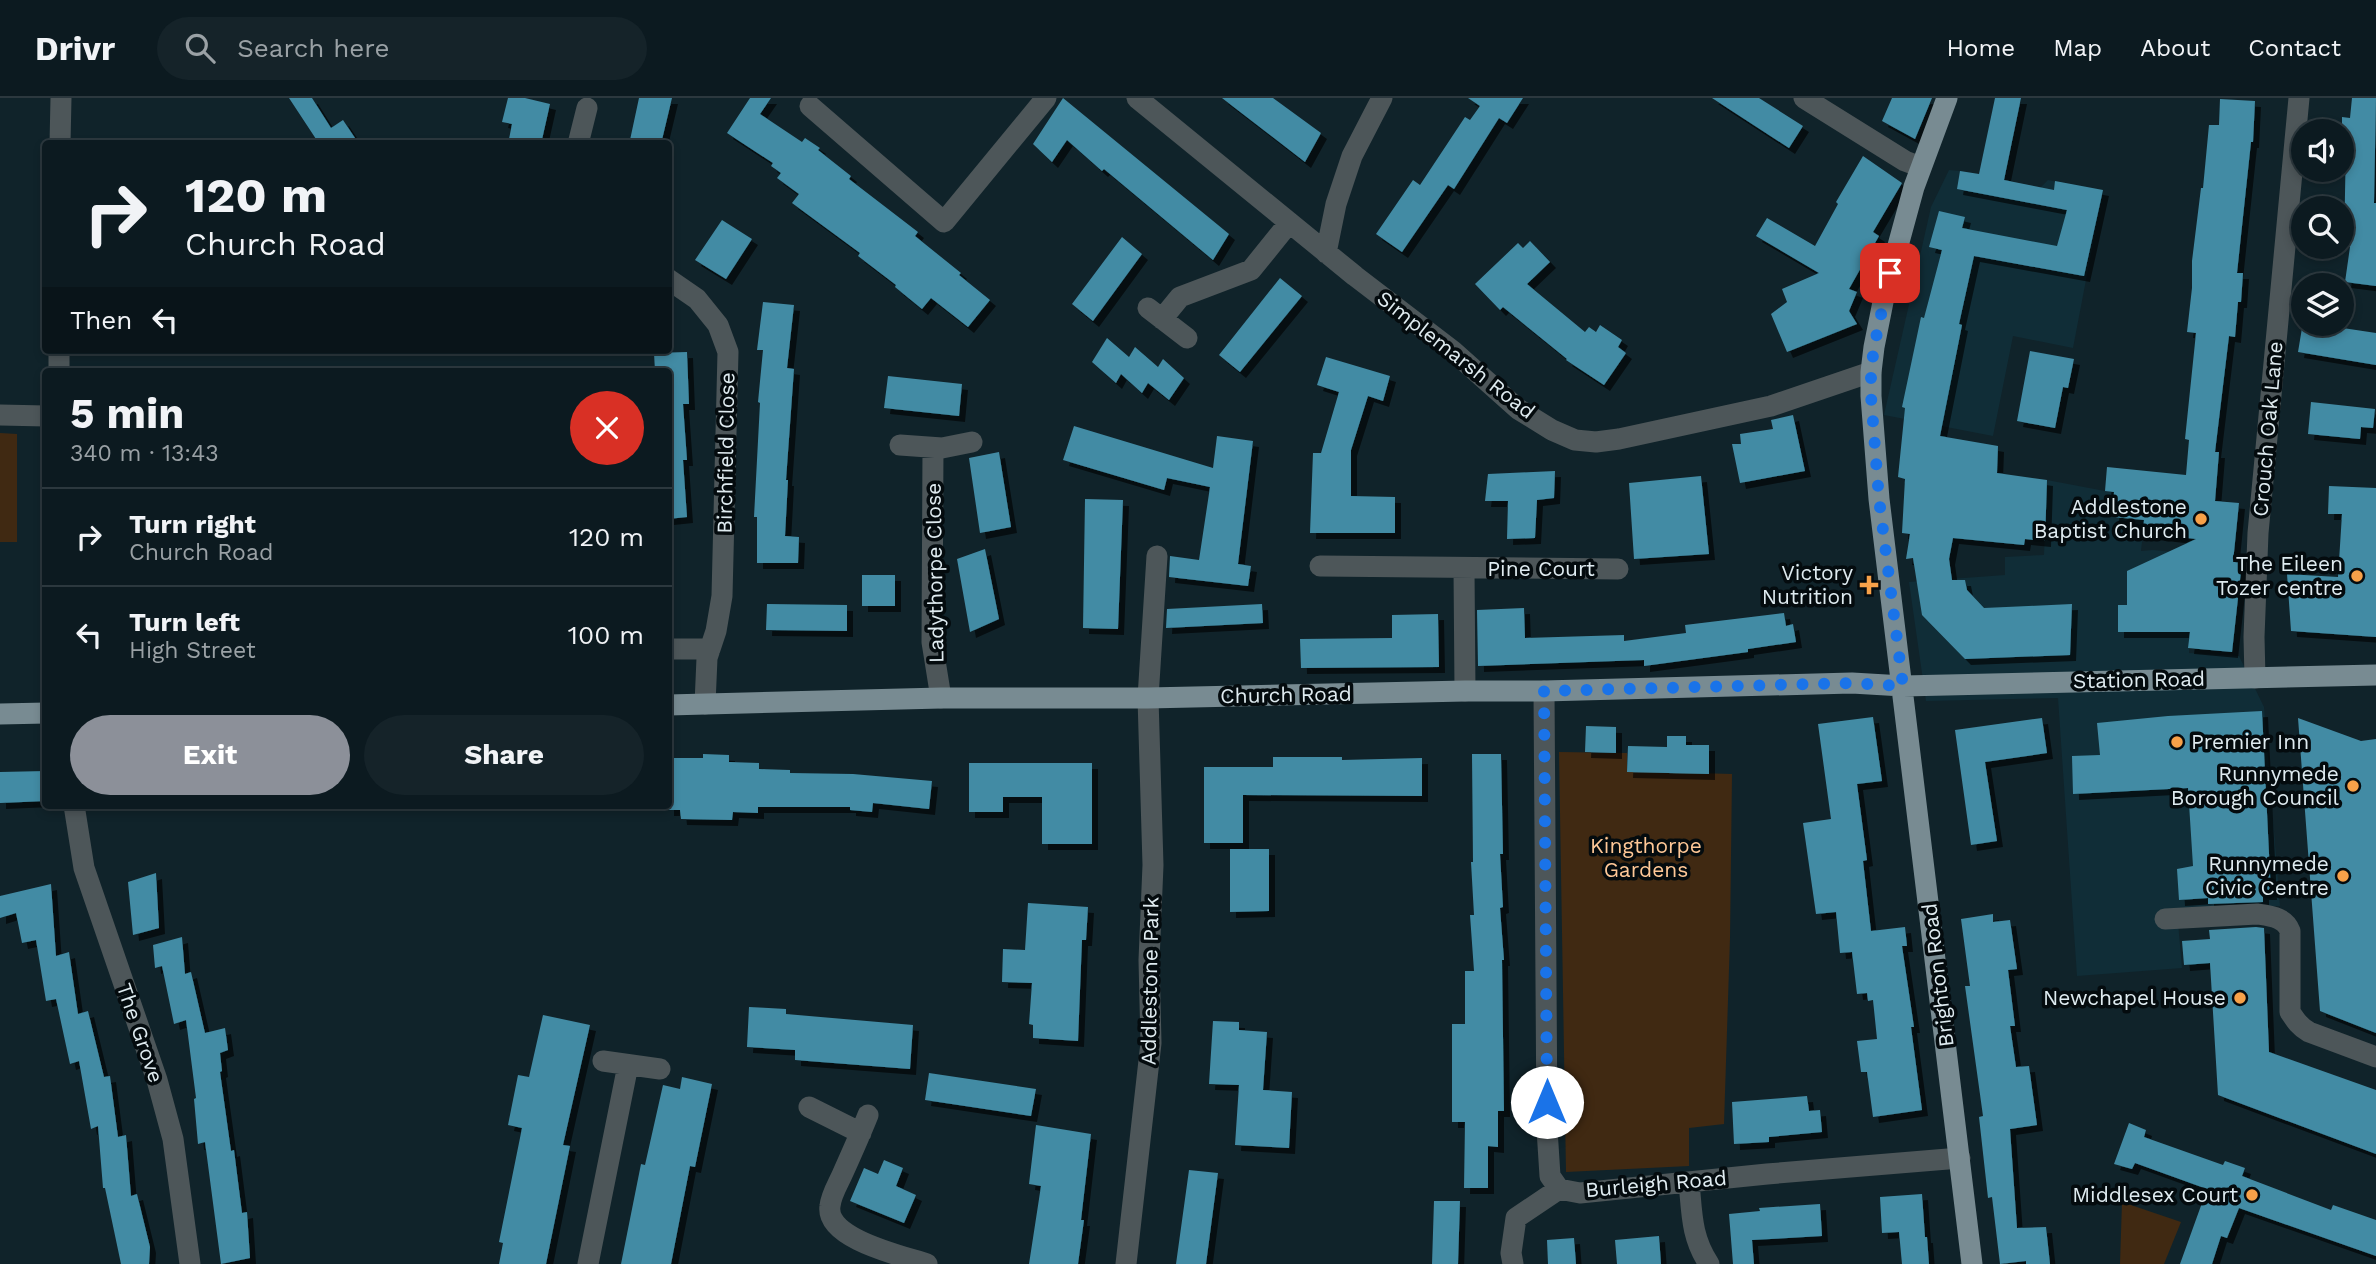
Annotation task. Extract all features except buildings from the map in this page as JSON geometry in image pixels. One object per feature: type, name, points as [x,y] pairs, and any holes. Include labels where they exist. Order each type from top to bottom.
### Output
[{"type":"main road","name":"Brighton Road","points":[[1947,98],[1921,167],[1884,297],[1871,372],[1879,499],[1972,1264]]},
{"type":"main road","name":"Station Road","points":[[1903,686],[2376,675]]},
{"type":"main road","name":"Church Road","points":[[672,705],[941,698],[1148,698],[1544,691],[1852,683],[1903,686]]},
{"type":"main road","points":[[0,714],[42,713]]},
{"type":"street","points":[[61,98],[61,140]]},
{"type":"street","points":[[810,106],[944,222],[1046,98]]},
{"type":"street","name":"Simplemarsh Road","points":[[1137,98],[1326,253],[1453,351],[1518,409],[1552,430],[1575,440],[1596,442],[1619,439],[1758,409],[1871,372]]},
{"type":"street","points":[[1326,253],[1336,204],[1352,156],[1382,98]]},
{"type":"street","points":[[1804,98],[1905,161],[1921,167]]},
{"type":"street","name":"Crouch Oak Lane","points":[[2255,678],[2258,533],[2299,98]]},
{"type":"street","points":[[579,140],[587,108]]},
{"type":"street","points":[[1187,338],[1155,313],[1181,297],[1251,270],[1289,223]]},
{"type":"street","name":"Birchfield Close","points":[[672,282],[696,299],[718,325],[728,352],[722,597],[716,631],[707,658],[705,704]]},
{"type":"street","points":[[0,415],[42,416]]},
{"type":"street","points":[[900,444],[942,449],[972,442]]},
{"type":"street","name":"Ladythorpe Close","points":[[933,447],[932,642],[941,698]]},
{"type":"street","name":"Addlestone Park","points":[[1126,1264],[1151,1043],[1149,960],[1153,864],[1148,698],[1157,556]]},
{"type":"street","name":"Pine Court","points":[[1320,566],[1618,569]]},
{"type":"street","name":"Pine Court","points":[[1464,569],[1465,691]]},
{"type":"street","points":[[672,649],[710,649]]},
{"type":"street","name":"Burleigh Road","points":[[1544,691],[1547,1129],[1550,1176],[1559,1189],[1580,1193],[1960,1158]]},
{"type":"street","name":"The Grove","points":[[75,809],[84,868],[157,1080],[173,1139],[190,1264]]},
{"type":"street","points":[[2165,919],[2257,914],[2284,921],[2290,932],[2290,1012],[2294,1019],[2300,1027],[2309,1032],[2376,1057]]},
{"type":"street","points":[[603,1061],[660,1069]]},
{"type":"street","points":[[589,1264],[628,1065]]},
{"type":"street","points":[[809,1107],[865,1124],[834,1192],[829,1208],[832,1218],[843,1232],[874,1247],[927,1264]]},
{"type":"street","points":[[1689,1182],[1694,1232],[1700,1250],[1709,1264]]},
{"type":"street","points":[[1513,1264],[1511,1253],[1516,1218],[1559,1189]]},
{"type":"shaded area","points":[[1949,170],[2039,189],[2048,180],[2103,191],[2073,348],[2013,336],[1993,436],[1884,415],[1931,207]]},
{"type":"shaded area","points":[[2047,480],[2105,491],[2147,495],[2141,551],[2194,554],[2189,653],[2239,656],[2264,707],[2280,906],[2177,911],[2182,968],[2077,976],[2058,698],[1926,701],[1909,582],[2005,575],[2005,557],[2044,555]]},
{"type":"green space","points":[[0,433],[17,434],[17,542],[0,542]]},
{"type":"green space","name":"Kingthorpe Gardens","points":[[1559,752],[1627,753],[1627,771],[1732,774],[1724,1124],[1689,1128],[1689,1166],[1566,1172]]},
{"type":"green space","points":[[2122,1202],[2181,1222],[2164,1264],[2120,1264]]},
{"type":"place","name":"Addlestone Baptist Church","points":[[2201,519]]},
{"type":"place","name":"The Eileen Tozer centre","points":[[2357,576]]},
{"type":"place","name":"Victory Nutrition","points":[[1869,585]]},
{"type":"place","name":"Premier Inn","points":[[2177,742]]},
{"type":"place","name":"Runnymede Borough Council","points":[[2353,786]]},
{"type":"place","name":"Runnymede Civic Centre","points":[[2343,876]]},
{"type":"place","name":"Newchapel House","points":[[2240,998]]},
{"type":"place","name":"Middlesex Court","points":[[2252,1195]]},
{"type":"route","points":[[1547,1102],[1544,691],[1852,683],[1903,686],[1879,499],[1871,396],[1874,347],[1890,273]]}]
